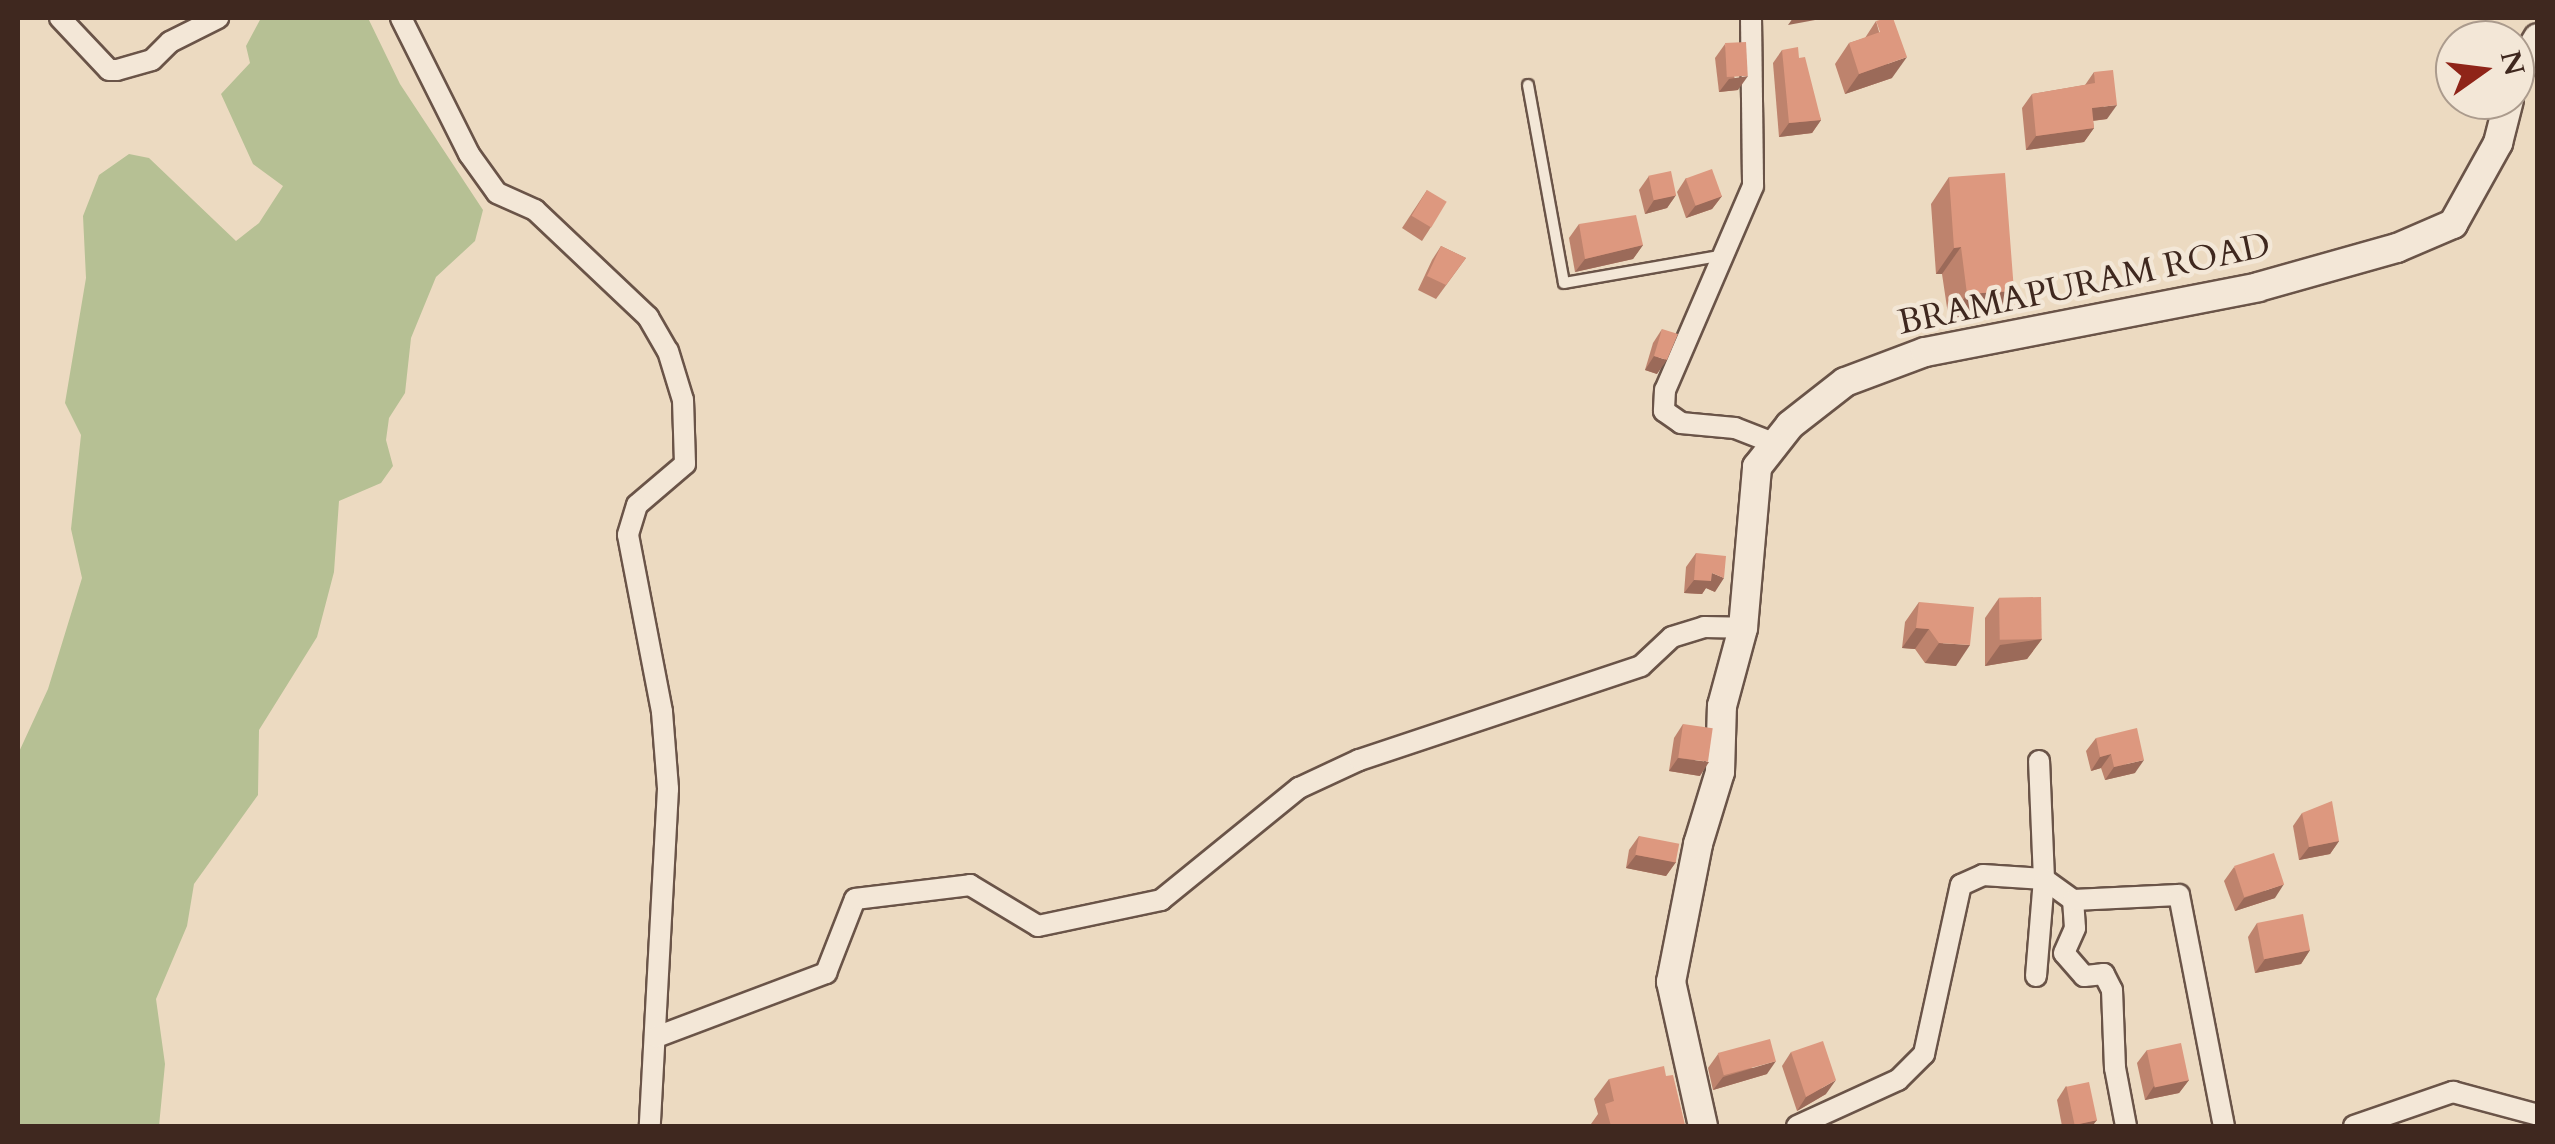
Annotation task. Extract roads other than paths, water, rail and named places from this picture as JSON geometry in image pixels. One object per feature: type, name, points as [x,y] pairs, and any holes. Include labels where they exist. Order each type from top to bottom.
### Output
[{"type":"street","points":[[60,18],[118,70],[152,60],[170,42],[218,18]]},
{"type":"street","points":[[401,18],[469,154],[497,193],[535,210],[648,317],[668,351],[683,400],[685,464],[637,505],[628,536],[662,712],[668,789],[650,1126]]},
{"type":"street","points":[[1751,18],[1756,164],[1729,254],[1665,390],[1664,411],[1680,423],[1736,428],[1776,444]]},
{"type":"street","name":"BRAMAPURAM ROAD","points":[[1703,1126],[1671,982],[1698,844],[1720,772],[1722,706],[1742,628],[1757,467],[1776,444],[1845,382],[1925,352],[2258,287],[2397,248],[2453,224],[2498,143],[2504,120]]},
{"type":"street","points":[[656,1037],[826,973],[854,899],[970,885],[1038,926],[1161,900],[1277,805],[1344,767],[1641,666],[1672,637],[1704,627],[1742,628]]},
{"type":"street","points":[[2036,976],[2044,878],[2039,761]]},
{"type":"street","points":[[1798,1126],[1898,1080],[1924,1054],[1960,885],[1983,875],[2044,878],[2073,900],[2179,896],[2224,1126]]},
{"type":"street","points":[[2073,900],[2074,928],[2064,953],[2084,976],[2104,974],[2112,990],[2115,1068],[2126,1126]]},
{"type":"street","points":[[2354,1126],[2453,1092],[2538,1115]]},
{"type":"lane","points":[[1528,85],[1564,282],[1729,254]]}]
